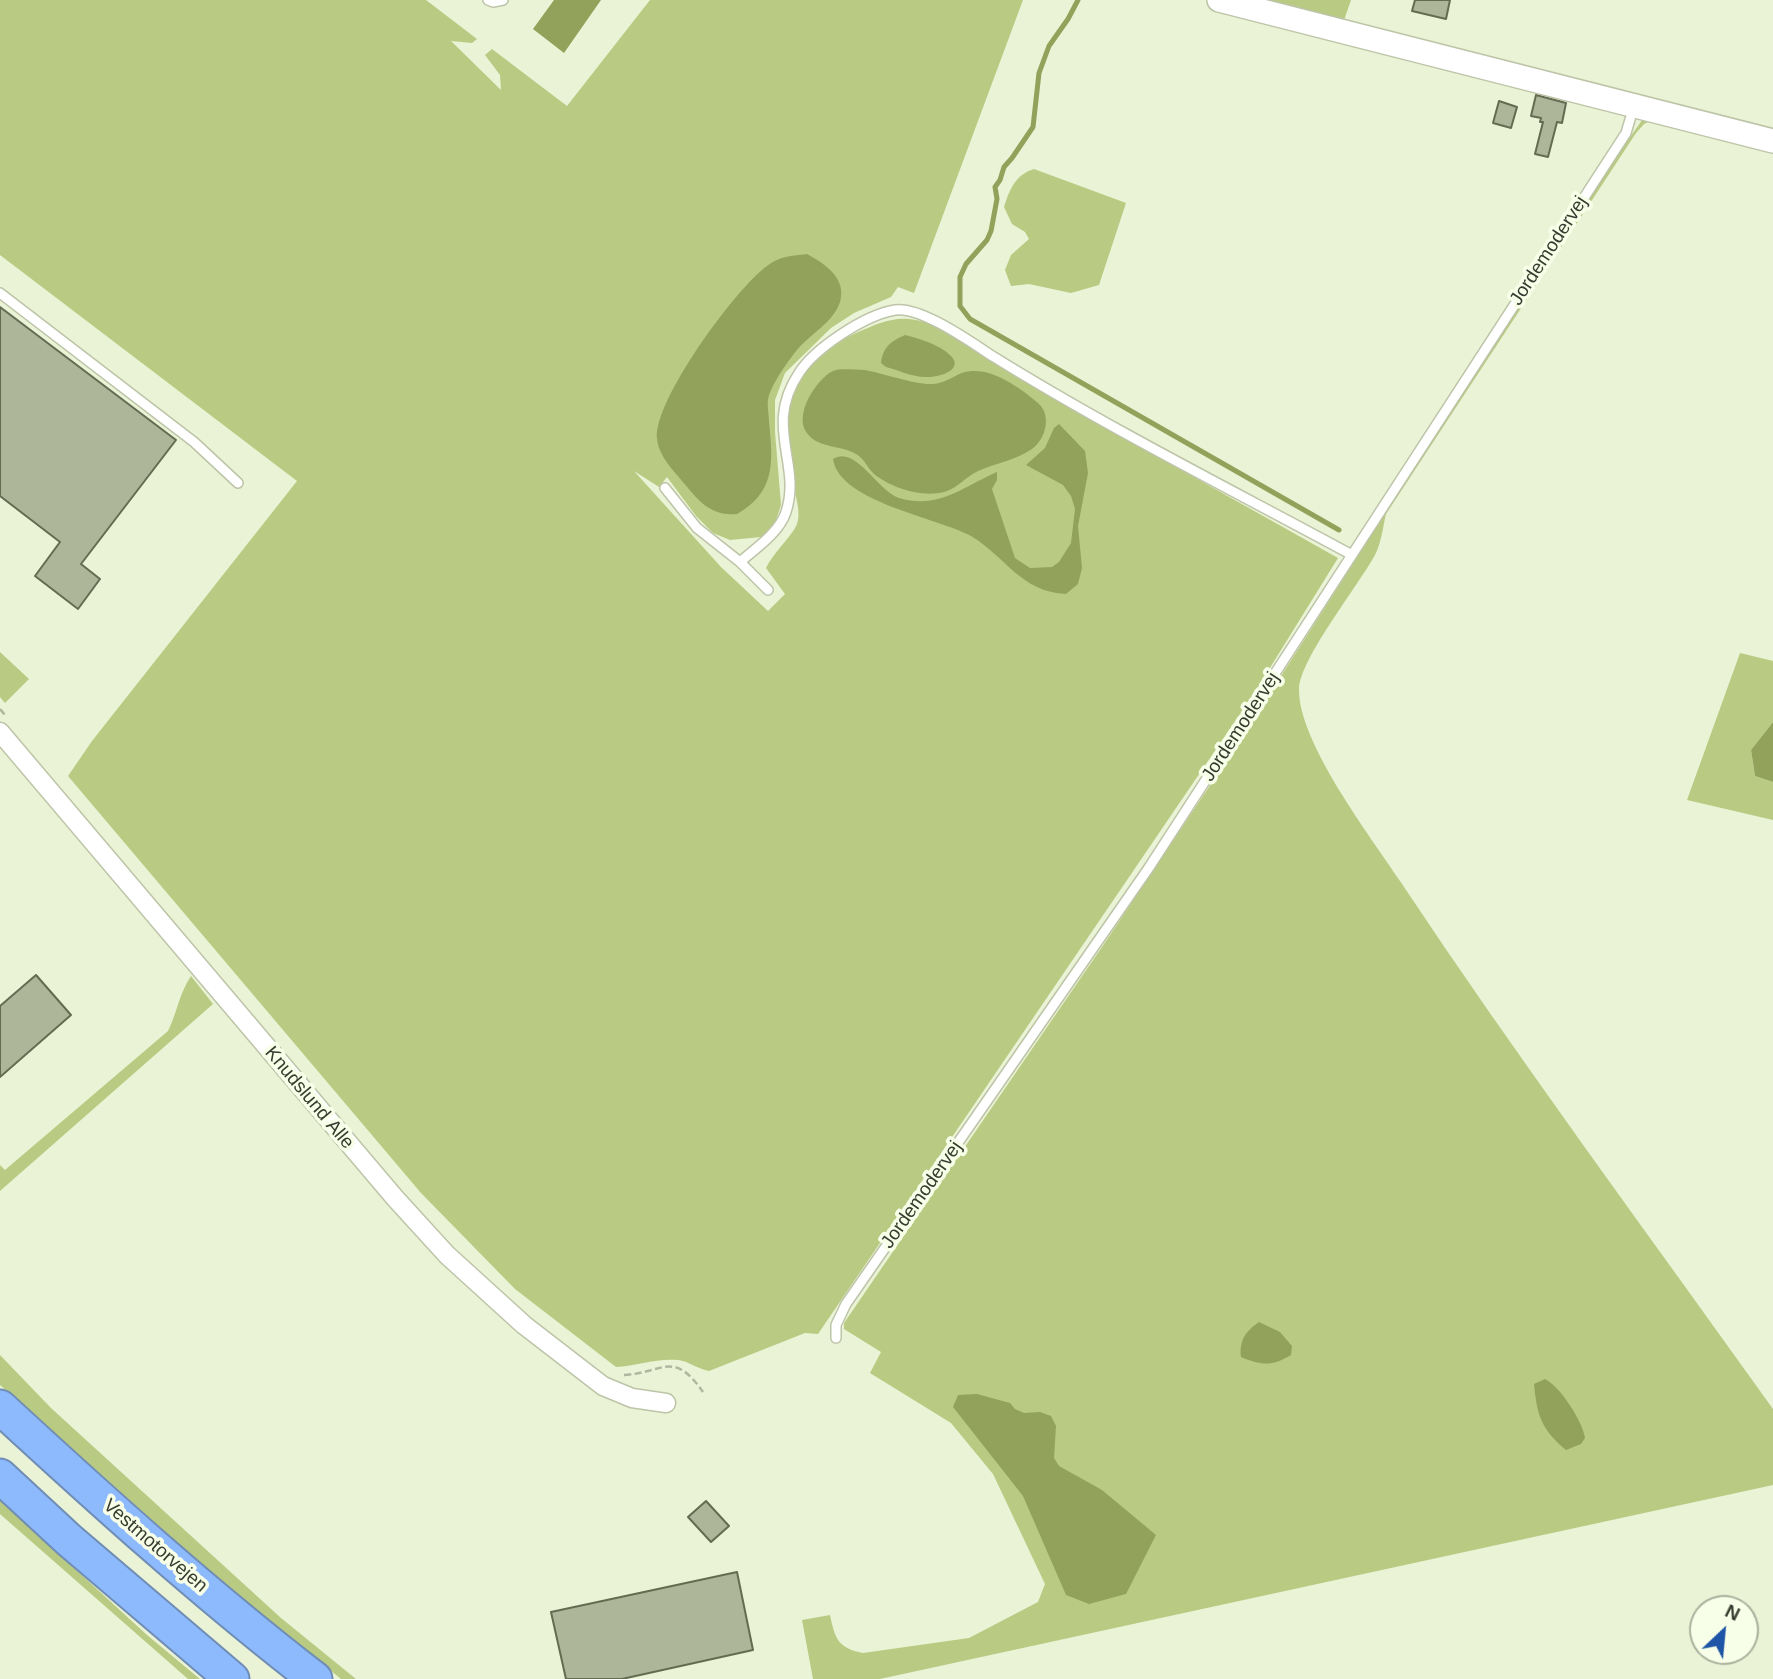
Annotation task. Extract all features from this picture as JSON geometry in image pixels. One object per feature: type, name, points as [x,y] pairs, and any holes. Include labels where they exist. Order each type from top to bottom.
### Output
[{"type":"highway","name":"Vestmotorvejen","points":[[0,1407],[128,1524],[255,1632],[315,1679]]},
{"type":"highway","points":[[0,1476],[69,1540],[232,1679]]},
{"type":"highway","points":[[69,1540],[124,1608],[210,1679]]},
{"type":"street","points":[[1219,0],[1773,141]]},
{"type":"street","name":"Knudslund Alle","points":[[3,725],[395,1198],[447,1255],[524,1325],[603,1387],[632,1398],[666,1403]]},
{"type":"lane","points":[[488,0],[503,0]]},
{"type":"lane","name":"Jordemodervej","points":[[835,1338],[836,1325],[846,1304],[1148,869],[1626,133],[1634,106]]},
{"type":"lane","points":[[0,293],[194,442],[238,483]]},
{"type":"lane","points":[[740,562],[768,538],[786,512],[789,484],[782,427],[783,408],[788,390],[800,370],[855,325],[896,310],[926,316],[1039,384],[1352,555]]},
{"type":"lane","points":[[665,488],[697,528],[740,562],[768,590]]},
{"type":"path","points":[[0,709],[3,725]]},
{"type":"path","points":[[623,1376],[636,1375],[667,1365],[681,1368],[703,1392]]},
{"type":"shaded area","points":[[0,0],[426,0],[477,39],[472,43],[451,41],[501,90],[500,75],[485,55],[492,49],[567,106],[650,0],[1023,0],[914,293],[898,287],[891,297],[854,313],[831,328],[785,373],[775,400],[781,505],[775,523],[761,537],[730,540],[713,533],[696,516],[667,477],[659,487],[634,471],[721,567],[768,611],[785,594],[766,568],[795,529],[798,520],[789,428],[789,406],[795,388],[817,360],[846,338],[885,322],[913,319],[935,326],[1338,558],[1255,692],[818,1334],[805,1333],[709,1371],[678,1360],[616,1367],[515,1289],[421,1193],[68,776],[92,741],[297,481],[0,255]]},
{"type":"shaded area","points":[[554,0],[601,0],[564,53],[533,29]]},
{"type":"shaded area","points":[[1255,0],[1351,0],[1343,23]]},
{"type":"shaded area","points":[[1645,116],[1652,120],[1636,133],[1386,514],[1375,555],[1319,642],[1302,676],[1299,689],[1302,711],[1310,735],[1355,815],[1537,1081],[1773,1409],[1773,1485],[880,1679],[813,1679],[802,1620],[830,1615],[839,1641],[848,1648],[863,1653],[969,1638],[1038,1602],[1045,1584],[993,1474],[951,1423],[870,1373],[881,1352],[844,1329],[844,1323],[1233,751],[1599,181]]},
{"type":"shaded area","points":[[1034,169],[1126,203],[1099,285],[1071,293],[1029,284],[1011,286],[1005,270],[1011,255],[1029,239],[1025,232],[1012,224],[1004,207],[1018,179]]},
{"type":"shaded area","points":[[807,254],[833,273],[840,286],[840,302],[832,316],[793,355],[769,394],[771,462],[765,486],[750,505],[737,514],[715,511],[698,500],[665,459],[658,446],[659,422],[682,373],[736,297],[753,278],[776,260]]},
{"type":"shaded area","points":[[905,335],[941,348],[954,361],[952,370],[930,377],[915,376],[886,367],[881,363],[886,349]]},
{"type":"shaded area","points":[[836,370],[865,370],[925,384],[940,383],[972,371],[992,374],[1022,390],[1038,403],[1045,414],[1044,433],[1037,445],[1026,453],[978,471],[947,491],[929,494],[908,491],[880,478],[853,452],[818,442],[803,426],[808,399],[826,375]]},
{"type":"shaded area","points":[[1059,424],[1085,451],[1088,473],[1078,526],[1082,568],[1078,584],[1066,594],[1050,592],[1025,580],[971,536],[871,498],[839,474],[833,459],[842,456],[850,458],[891,494],[913,501],[927,501],[951,495],[997,472],[997,480],[992,489],[1015,558],[1030,568],[1052,567],[1059,562],[1071,543],[1075,509],[1071,496],[1063,485],[1026,465],[1045,448],[1054,428]]},
{"type":"shaded area","points":[[0,652],[29,679],[5,703],[0,697]]},
{"type":"shaded area","points":[[1740,653],[1773,661],[1773,722],[1751,750],[1755,776],[1773,782],[1773,820],[1687,800]]},
{"type":"shaded area","points":[[1773,722],[1773,782],[1755,776],[1751,750]]},
{"type":"shaded area","points":[[191,976],[213,1004],[0,1191],[0,1165],[5,1170],[168,1031]]},
{"type":"shaded area","points":[[1259,1322],[1280,1332],[1292,1346],[1291,1355],[1278,1362],[1266,1364],[1241,1357],[1244,1336]]},
{"type":"shaded area","points":[[0,1355],[51,1408],[281,1618],[356,1679],[341,1679],[287,1635],[198,1561],[0,1385]]},
{"type":"shaded area","points":[[1545,1379],[1564,1397],[1575,1414],[1585,1438],[1581,1444],[1566,1450],[1542,1421],[1534,1384]]},
{"type":"shaded area","points":[[977,1394],[1010,1403],[1024,1413],[1040,1412],[1051,1416],[1056,1426],[1054,1458],[1059,1466],[1102,1490],[1156,1535],[1126,1594],[1089,1604],[1066,1595],[1023,1496],[953,1407],[958,1395]]},
{"type":"shaded area","points":[[0,1500],[147,1635],[200,1679],[188,1679],[0,1514]]},
{"type":"building","points":[[1415,0],[1450,0],[1446,19],[1412,11]]},
{"type":"building","points":[[1536,95],[1566,103],[1562,123],[1557,122],[1548,157],[1535,154],[1543,122],[1540,122],[1541,118],[1531,116]]},
{"type":"building","points":[[1499,101],[1517,107],[1511,128],[1493,123]]},
{"type":"building","points":[[0,307],[176,440],[81,564],[100,579],[78,609],[35,576],[60,542],[0,496]]},
{"type":"building","points":[[36,975],[71,1015],[0,1077],[0,1006]]},
{"type":"building","points":[[706,1501],[729,1526],[711,1542],[688,1517]]},
{"type":"building","points":[[737,1572],[753,1650],[622,1679],[566,1679],[551,1612]]},
{"type":"waterway","points":[[1078,0],[1049,46],[1039,73],[1033,127],[1004,167],[995,187],[997,199],[991,231],[987,240],[966,264],[960,277],[960,306],[970,319],[1339,530]]}]
